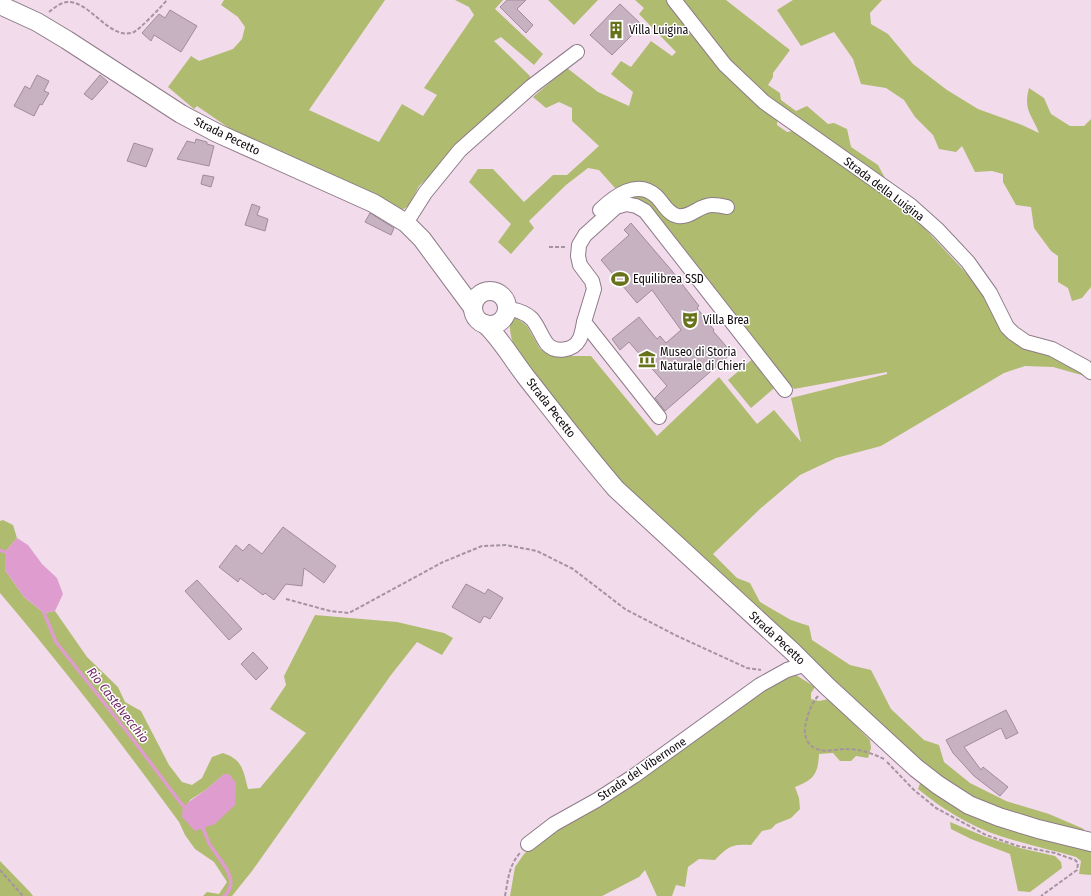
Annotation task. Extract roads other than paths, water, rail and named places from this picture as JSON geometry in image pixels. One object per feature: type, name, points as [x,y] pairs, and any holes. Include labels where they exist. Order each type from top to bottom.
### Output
[{"type":"main road","name":"Strada Pecetto","points":[[0,5],[37,22],[181,114],[217,133],[373,203],[406,223],[422,240],[473,308],[476,318],[485,324],[496,335],[515,362],[616,490],[806,664],[916,768],[938,785],[969,804],[1000,817],[1091,842]]},
{"type":"main road","name":"Strada Pecetto","points":[[446,272],[470,288],[499,294],[506,303],[505,312],[507,338],[515,362]]},
{"type":"main road","points":[[473,308],[476,298],[484,292]]},
{"type":"main road","points":[[485,324],[495,323],[505,312]]},
{"type":"street","name":"Strada della Luigina","points":[[674,0],[725,65],[764,102],[910,205],[938,230],[968,262],[990,293],[1007,327],[1013,334],[1026,342],[1052,349],[1085,367],[1091,372]]},
{"type":"street","points":[[406,223],[425,193],[460,150],[532,86],[577,52]]},
{"type":"street","points":[[592,228],[599,211],[615,197],[628,190],[642,188],[656,196],[666,209],[676,216],[686,217],[699,209],[712,205],[727,207]]},
{"type":"street","points":[[505,312],[525,314],[533,320],[546,343],[552,349],[561,350],[570,348],[579,340],[594,289],[592,280],[580,265],[578,256],[579,248],[585,235],[616,207],[626,204],[636,206],[645,211],[785,390]]},
{"type":"street","points":[[584,322],[659,417]]},
{"type":"street","name":"Strada del Vibernone","points":[[528,844],[554,824],[597,800],[634,776],[760,685],[787,670],[806,664]]},
{"type":"waterway","name":"Rio Castelvecchio","points":[[0,550],[5,552]]},
{"type":"waterway","name":"Rio Castelvecchio","points":[[44,613],[56,642],[128,733],[183,806]]},
{"type":"waterway","name":"Rio Castelvecchio","points":[[203,828],[209,843],[227,869],[230,876],[231,883],[229,890],[224,896]]},
{"type":"place","name":"Villa Luigina","points":[[616,30]]},
{"type":"place","name":"Equilibrea SSD","points":[[620,279]]},
{"type":"place","name":"Villa Brea","points":[[690,320]]},
{"type":"place","name":"Museo di Storia Naturale di Chieri","points":[[647,359]]}]
